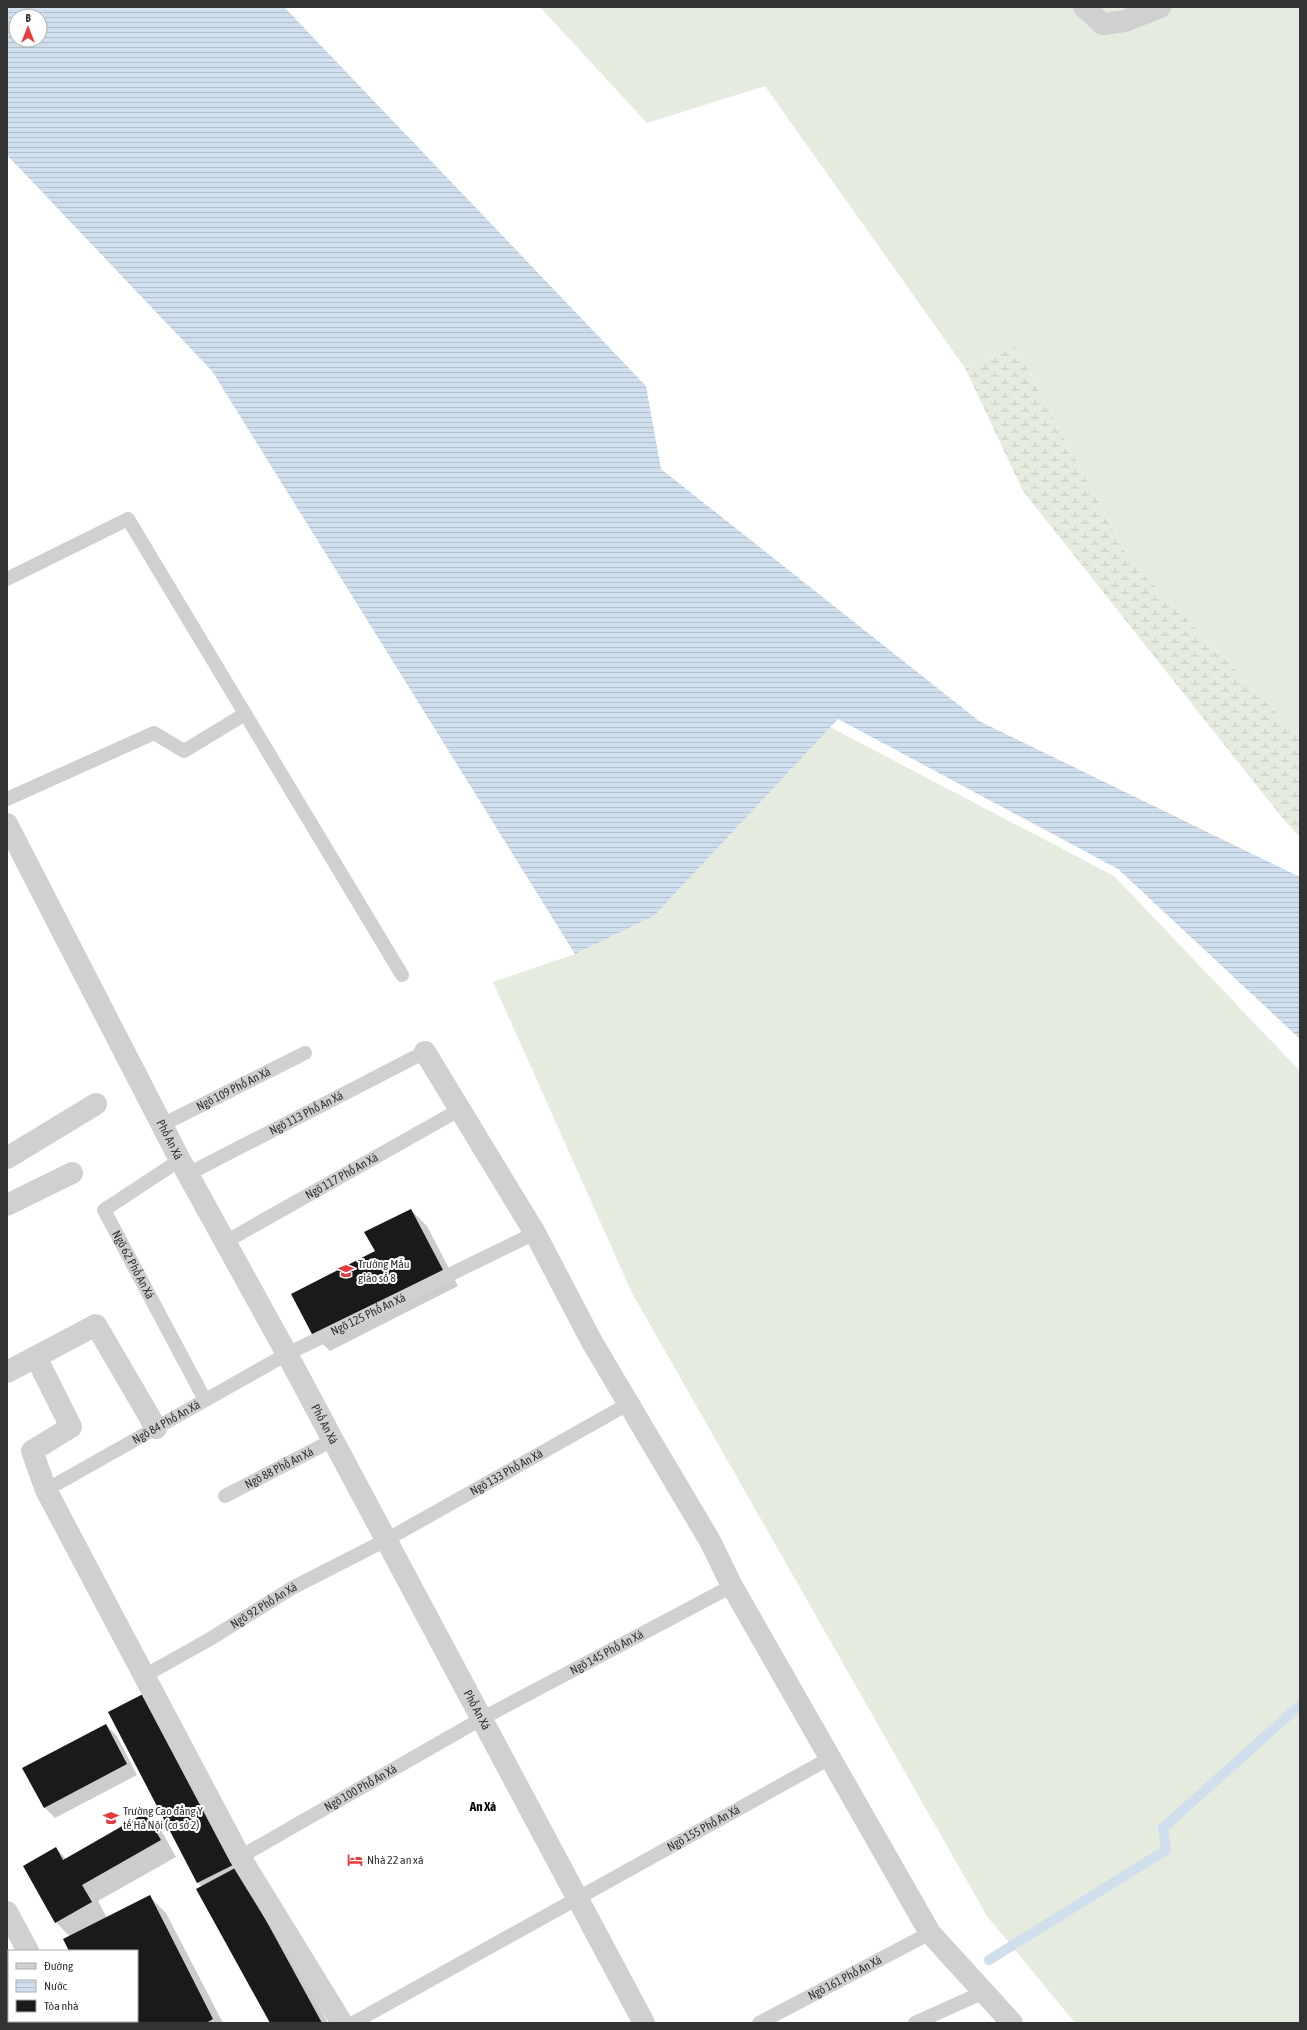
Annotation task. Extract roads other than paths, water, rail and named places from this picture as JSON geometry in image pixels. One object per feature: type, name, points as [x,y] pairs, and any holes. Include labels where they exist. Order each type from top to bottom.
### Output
[{"type":"street","points":[[1084,7],[1103,24],[1125,20],[1160,7]]},
{"type":"street","name":"Phố An Xá","points":[[7,824],[162,1126],[287,1354],[480,1719],[644,2023]]},
{"type":"street","points":[[425,1052],[535,1233],[592,1342],[710,1542],[732,1586],[930,1933],[1012,2023]]},
{"type":"street","points":[[7,1158],[96,1104]]},
{"type":"street","points":[[7,1205],[72,1173]]},
{"type":"street","points":[[7,1372],[96,1325],[156,1428]]},
{"type":"street","points":[[36,1357],[71,1427],[32,1451],[46,1490],[240,1857],[342,2023]]},
{"type":"street","points":[[7,1912],[27,1950]]},
{"type":"lane","points":[[7,579],[128,519],[402,975]]},
{"type":"lane","points":[[7,799],[154,733],[184,751],[245,714]]},
{"type":"lane","name":"Ngõ 113 Phố An Xá","points":[[184,1167],[425,1052]]},
{"type":"lane","name":"Ngõ 109 Phố An Xá","points":[[162,1126],[305,1053]]},
{"type":"lane","name":"Ngõ 117 Phố An Xá","points":[[225,1242],[459,1110]]},
{"type":"lane","name":"Ngõ 62 Phố An Xá","points":[[184,1167],[104,1210],[205,1400]]},
{"type":"lane","name":"Ngõ 125 Phố An Xá","points":[[287,1354],[535,1233]]},
{"type":"lane","name":"Ngõ 84 Phố An Xá","points":[[46,1490],[287,1354]]},
{"type":"lane","name":"Ngõ 133 Phố An Xá","points":[[386,1540],[628,1404]]},
{"type":"lane","name":"Ngõ 88 Phố An Xá","points":[[225,1496],[333,1440]]},
{"type":"lane","name":"Ngõ 92 Phố An Xá","points":[[144,1676],[210,1639],[292,1588],[386,1540]]},
{"type":"lane","name":"Ngõ 145 Phố An Xá","points":[[480,1719],[732,1586]]},
{"type":"lane","name":"Ngõ 100 Phố An Xá","points":[[240,1857],[480,1719]]},
{"type":"lane","name":"Ngõ 155 Phố An Xá","points":[[353,2023],[830,1758]]},
{"type":"lane","name":"Ngõ 161 Phố An Xá","points":[[759,2023],[930,1933]]},
{"type":"lane","points":[[915,2023],[984,1992]]},
{"type":"water","points":[[7,7],[284,7],[646,386],[661,469],[979,721],[1300,877],[1300,1039],[1118,869],[838,719],[654,916],[575,954],[212,371],[7,155]]},
{"type":"waterway","points":[[989,1960],[1166,1850],[1163,1828],[1300,1705]]},
{"type":"place","name":"Trường Mẫu giáo số 8","points":[[346,1271]]},
{"type":"place","name":"Trường Cao đẳng Y tế Hà Nội (cơ sở 2)","points":[[111,1818]]},
{"type":"place","name":"Nhà 22 an xá","points":[[355,1860]]},
{"type":"district","name":"An Xá","points":[[483,1806]]}]
